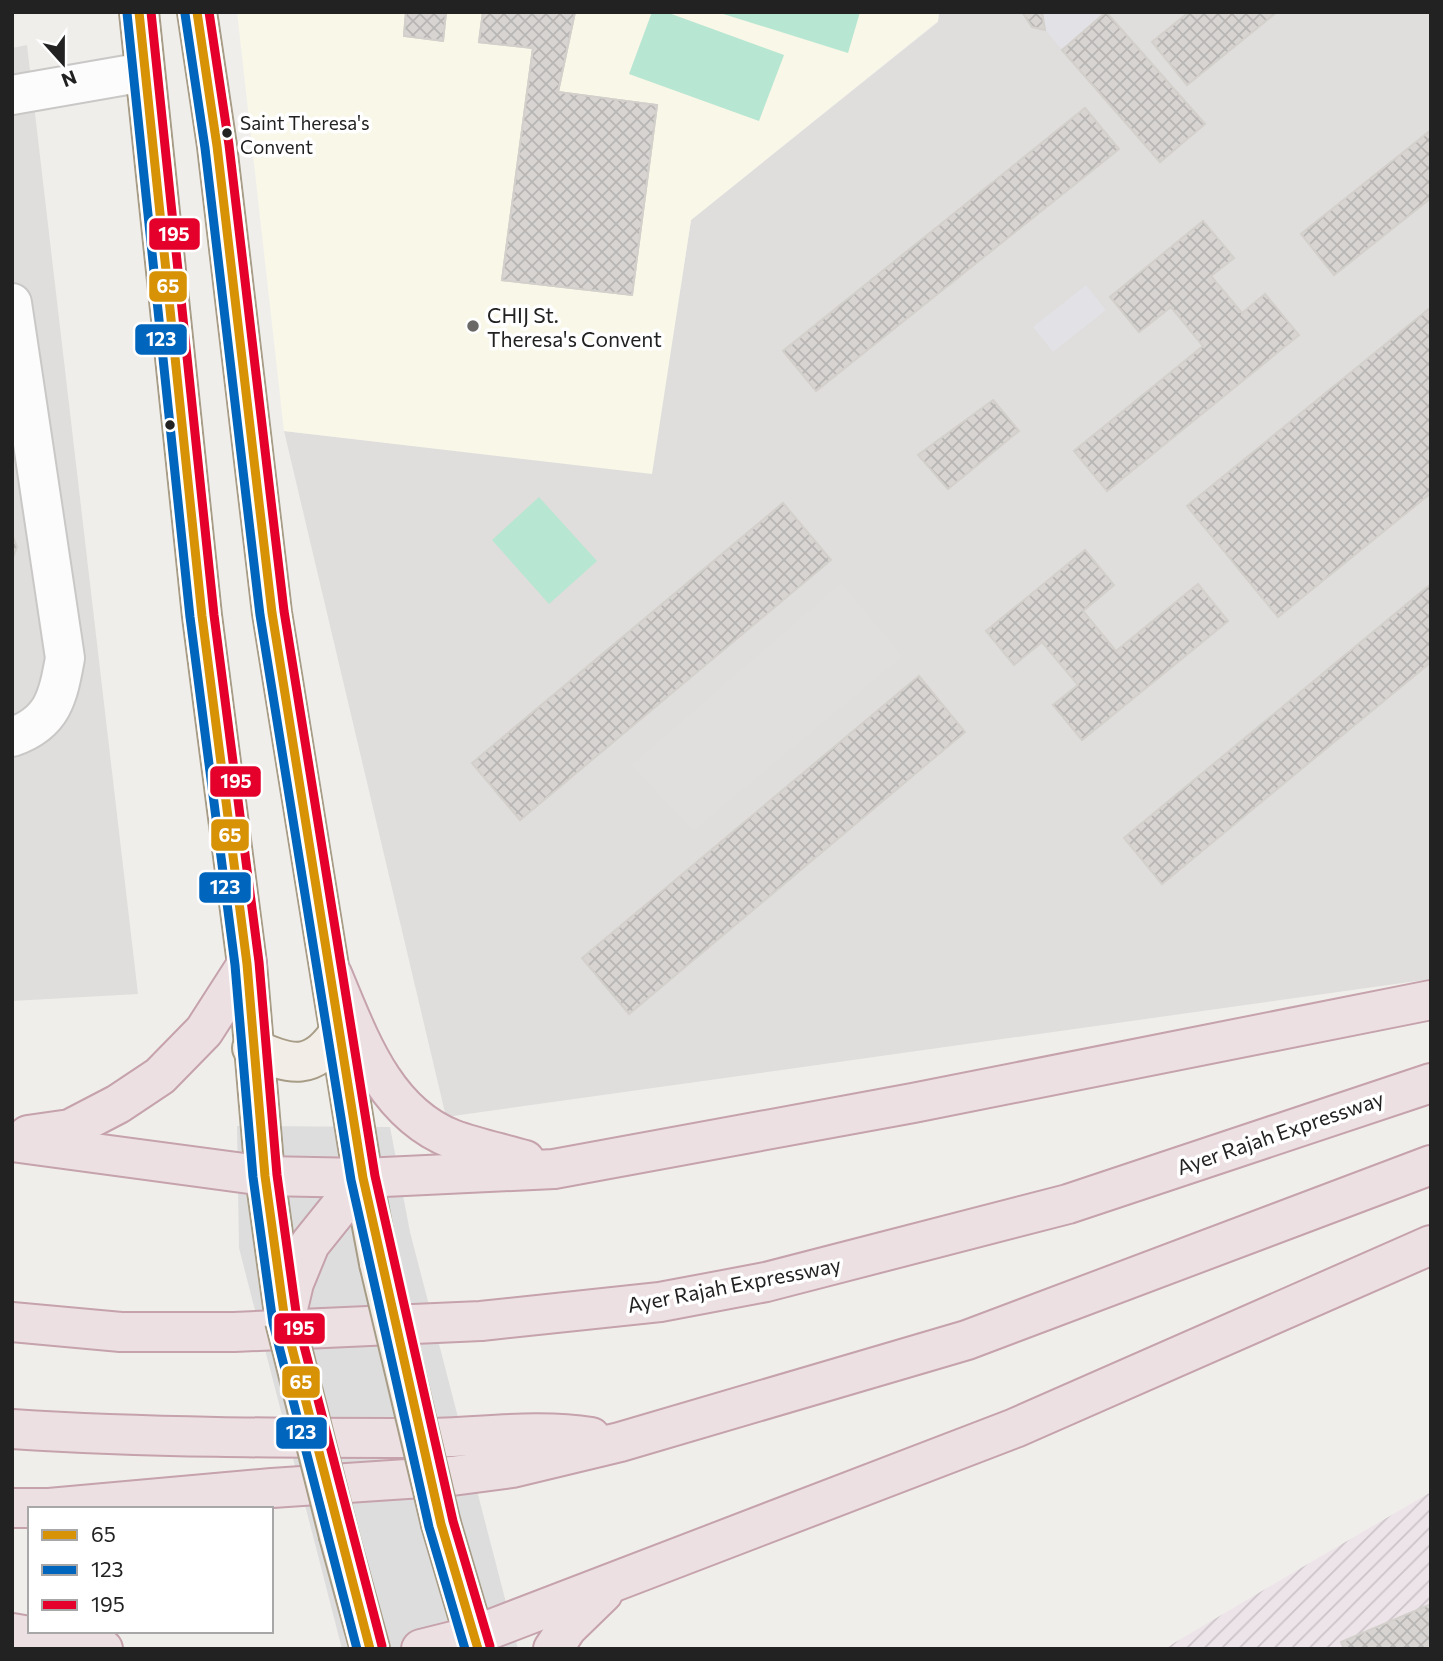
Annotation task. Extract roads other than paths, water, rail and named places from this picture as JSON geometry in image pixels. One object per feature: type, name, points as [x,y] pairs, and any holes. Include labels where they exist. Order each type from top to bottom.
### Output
[{"type":"highway","points":[[12,1137],[70,1129],[118,1104],[160,1076],[204,1031],[247,964]]},
{"type":"highway","points":[[332,974],[370,1063],[401,1102],[424,1123],[451,1138],[554,1169]]},
{"type":"highway","points":[[12,1142],[265,1175],[363,1178],[554,1169],[913,1103],[1431,1000]]},
{"type":"highway","name":"Ayer Rajah Expressway","points":[[12,1322],[121,1332],[234,1332],[481,1321],[660,1302],[766,1282],[1068,1204],[1431,1083]]},
{"type":"highway","points":[[60,1507],[272,1488],[452,1476],[512,1468],[620,1442],[967,1340],[1431,1165]]},
{"type":"highway","points":[[286,1296],[310,1244],[363,1178]]},
{"type":"highway","points":[[421,1649],[476,1642],[615,1581],[1015,1428],[1431,1245]]},
{"type":"highway","points":[[12,1429],[130,1437],[462,1438],[575,1434],[620,1442]]},
{"type":"highway","points":[[553,1649],[566,1628],[615,1581]]},
{"type":"highway","points":[[12,1633],[103,1649]]},
{"type":"main road","points":[[139,12],[202,616],[247,964],[252,1048],[265,1175],[286,1296],[339,1536],[370,1649]]},
{"type":"main road","points":[[197,12],[216,146],[272,614],[363,1178],[379,1263],[441,1524],[476,1642]]},
{"type":"main road","points":[[252,1048],[284,1063],[307,1060],[327,1051],[340,1031]]},
{"type":"lane","points":[[12,94],[144,72]]},
{"type":"lane","points":[[12,303],[65,658],[58,694],[46,715],[33,730],[12,737]]},
{"type":"place","name":"Saint Theresa's Convent","points":[[227,133]]},
{"type":"place","name":"CHIJ St. Theresa's Convent","points":[[473,326]]}]
